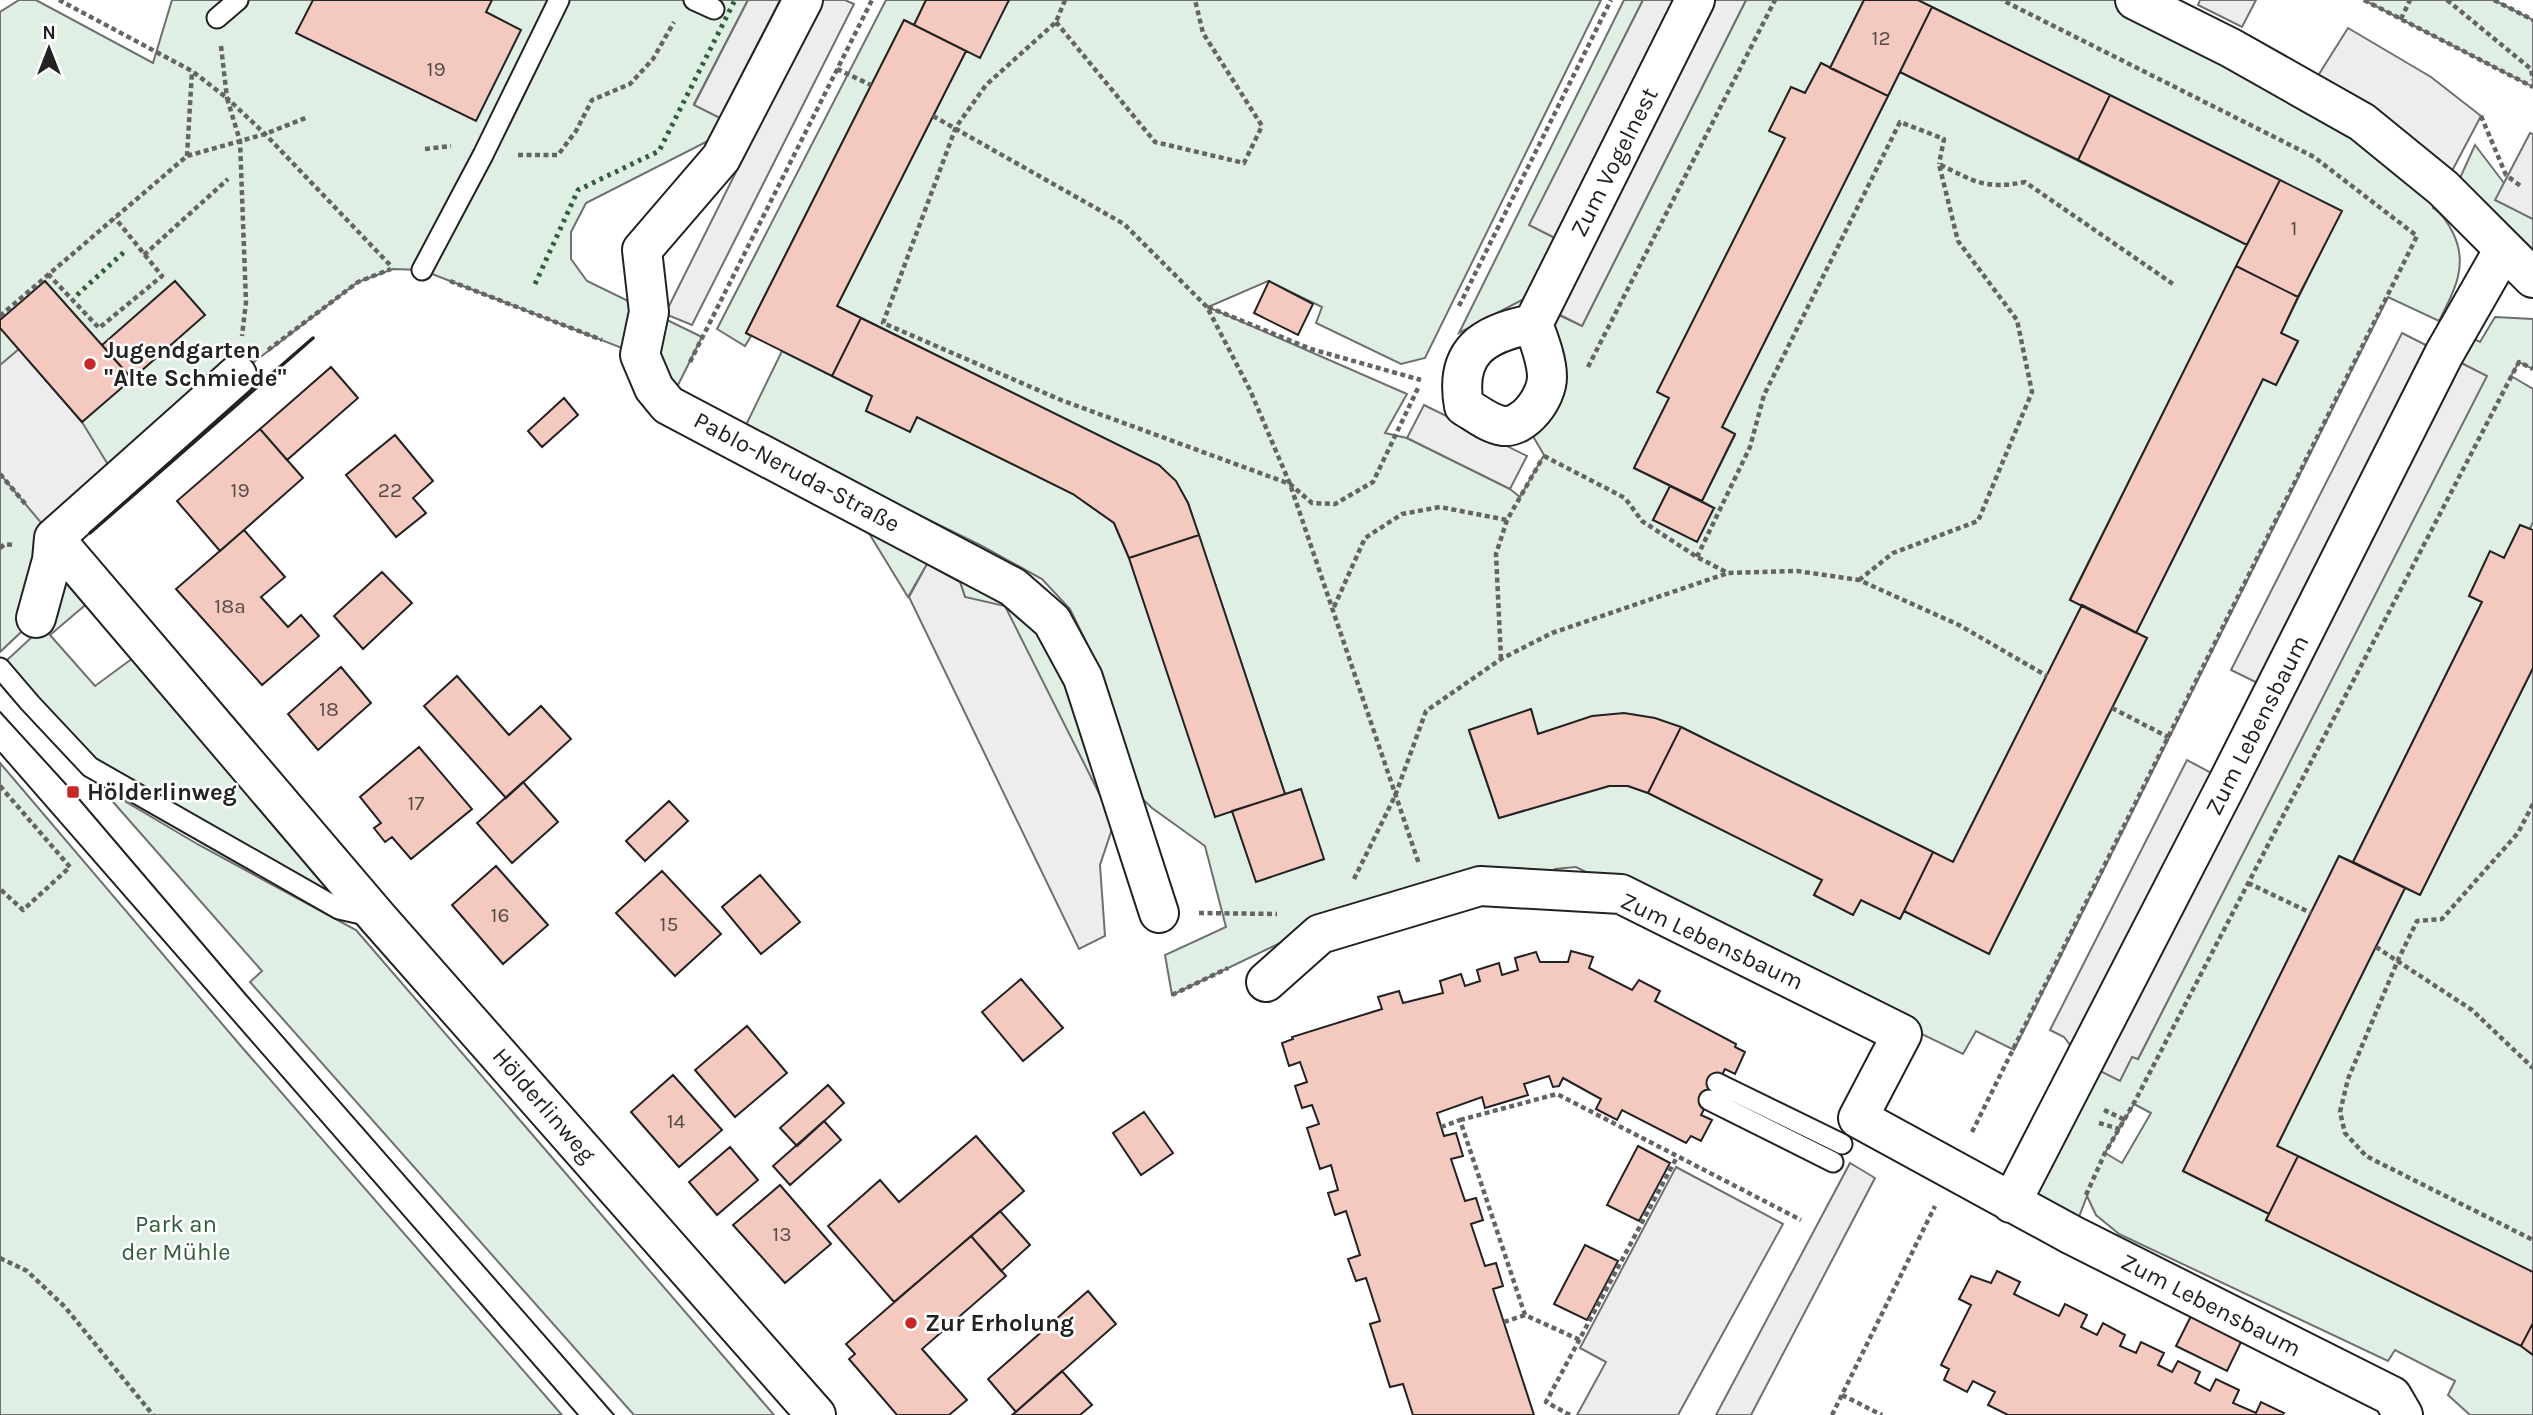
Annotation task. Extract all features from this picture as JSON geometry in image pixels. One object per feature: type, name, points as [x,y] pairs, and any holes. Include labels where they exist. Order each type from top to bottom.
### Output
[{"type":"street","points":[[640,355],[649,313],[642,250],[721,158],[803,0]]},
{"type":"street","name":"Zum Vogelnest","points":[[1533,324],[1695,0]]},
{"type":"street","points":[[2141,1],[2243,54],[2361,122],[2443,188],[2533,278]]},
{"type":"street","name":"Zum Lebensbaum","points":[[2011,1203],[2222,794],[2444,354],[2504,249]]},
{"type":"street","points":[[1533,324],[1541,346],[1547,377],[1542,400],[1523,419],[1507,426],[1492,423],[1464,406],[1461,387],[1465,364],[1483,340],[1508,328],[1533,324]]},
{"type":"street","name":"Pablo-Neruda-Straße","points":[[640,355],[654,388],[668,405],[1013,587],[1052,621],[1083,677],[1158,913]]},
{"type":"street","points":[[36,618],[52,560],[54,538],[237,375]]},
{"type":"street","name":"Hölderlinweg","points":[[54,538],[378,918],[816,1415]]},
{"type":"street","name":"Zum Lebensbaum","points":[[1266,982],[1321,934],[1480,886],[1621,894],[1902,1034],[1858,1118],[2011,1203],[2392,1396],[2403,1415]]},
{"type":"lane","points":[[217,18],[238,0]]},
{"type":"lane","points":[[422,270],[483,155],[559,0]]},
{"type":"lane","points":[[687,6],[713,9]]},
{"type":"lane","points":[[0,668],[90,767],[339,909],[378,918]]},
{"type":"lane","points":[[1713,1091],[1837,1153]]},
{"type":"path","points":[[59,0],[192,71],[227,98],[393,268]]},
{"type":"path","points":[[668,405],[872,0]]},
{"type":"path","points":[[1065,0],[1056,22],[986,85],[956,127],[883,323],[1061,400],[1290,484],[1312,503],[1335,504],[1373,482],[1428,368]]},
{"type":"path","points":[[1056,22],[1155,142],[1244,163],[1262,126],[1203,33],[1195,0]]},
{"type":"path","points":[[1458,307],[1611,0]]},
{"type":"path","points":[[1588,369],[1775,0]]},
{"type":"path","points":[[1832,1415],[2417,236],[2315,157],[2001,0]]},
{"type":"path","points":[[2364,0],[2533,87]]},
{"type":"path","points":[[2401,19],[2410,0]]},
{"type":"path","points":[[2447,0],[2531,69],[2533,80]]},
{"type":"path","points":[[2494,0],[2533,20]]},
{"type":"path","points":[[425,149],[452,146],[483,155],[558,155],[576,131],[592,100],[630,84],[653,59],[687,6]]},
{"type":"path","points":[[217,18],[227,98],[240,141],[246,302],[237,375]]},
{"type":"path","points":[[837,69],[871,85]]},
{"type":"path","points":[[187,156],[192,71]]},
{"type":"path","points":[[933,116],[1124,224],[1207,307],[1250,390],[1290,484],[1423,875]]},
{"type":"path","points":[[2481,116],[2506,175],[2522,187]]},
{"type":"path","points":[[0,316],[187,156],[265,134],[308,117]]},
{"type":"path","points":[[1697,557],[1750,447],[1764,395],[1900,122],[1944,139],[1939,164],[1958,241],[2017,320],[2032,392],[1978,521],[1893,553],[1859,580]]},
{"type":"path","points":[[1939,164],[1972,180],[2000,187],[2025,182],[2173,284]]},
{"type":"path","points":[[144,255],[228,179]]},
{"type":"path","points":[[48,274],[99,328],[162,276],[115,218]]},
{"type":"path","points":[[237,375],[358,282],[393,268],[422,270],[640,355]]},
{"type":"path","points":[[1207,307],[1311,349],[1422,380]]},
{"type":"path","points":[[2073,1235],[2086,1195],[2105,1153],[2134,1103],[2511,377],[2519,362],[2533,369]]},
{"type":"path","points":[[1523,419],[1544,455],[1625,498],[1642,521],[1697,557],[1728,573]]},
{"type":"path","points":[[1501,659],[1496,554],[1507,520],[1544,455]]},
{"type":"path","points":[[1334,608],[1365,538],[1402,514],[1440,506],[1507,520]]},
{"type":"path","points":[[1354,880],[1395,796],[1426,711],[1501,659],[1552,633],[1728,573],[1797,571],[1859,580],[1959,625],[2047,676]]},
{"type":"path","points":[[2112,708],[2168,737]]},
{"type":"path","points":[[0,786],[71,867],[23,910],[0,889]]},
{"type":"path","points":[[2533,804],[2518,833],[2442,919],[2417,921],[2348,1079],[2340,1112],[2345,1133],[2366,1156],[2533,1240]]},
{"type":"path","points":[[2248,883],[2311,913]]},
{"type":"path","points":[[1158,913],[1285,915]]},
{"type":"path","points":[[2375,947],[2472,1010],[2533,1068]]},
{"type":"path","points":[[1441,1127],[1557,1094],[1801,1220]]},
{"type":"path","points":[[1460,1121],[1525,1315]]},
{"type":"path","points":[[1570,1415],[1546,1402],[1600,1307],[1676,1157]]},
{"type":"path","points":[[0,1258],[27,1271],[65,1307],[153,1415]]},
{"type":"path","points":[[1504,1322],[1525,1315],[1580,1340]]},
{"type":"path","points":[[1842,1395],[1882,1415]]},
{"type":"green space","points":[[19,0],[36,0],[153,63],[172,0],[748,0],[694,104],[720,118],[708,141],[586,203],[571,232],[571,259],[587,281],[702,337],[668,405],[640,355],[422,270],[393,269],[358,282],[237,375],[55,538],[36,618],[0,652],[0,12]]},
{"type":"green space","points":[[886,0],[926,0],[914,25],[904,20],[746,333],[751,336],[745,346],[717,329]]},
{"type":"green space","points":[[1009,0],[1601,0],[1425,358],[1401,364],[1316,323],[1322,307],[1268,281],[1208,307],[1407,394],[1385,433],[1407,438],[1510,489],[1520,497],[1544,455],[1523,419],[1542,307],[1582,326],[1746,0],[1864,0],[1830,68],[1821,63],[1805,93],[1791,87],[1770,131],[1785,138],[1658,391],[1669,398],[1634,468],[1670,486],[1653,520],[1714,508],[1702,501],[1735,435],[1722,427],[1900,72],[2247,245],[2070,599],[2082,605],[1953,862],[1681,727],[1660,720],[1624,715],[1609,716],[1538,734],[1531,709],[1469,731],[1499,818],[1609,786],[1628,786],[1648,793],[1822,880],[1814,895],[1853,915],[1861,900],[1900,919],[1904,911],[1989,954],[2147,638],[2136,633],[2263,379],[2276,385],[2298,342],[2281,333],[2341,211],[1918,0],[2135,0],[2443,188],[2433,208],[2447,222],[2458,245],[2458,278],[2439,321],[2388,297],[2014,1050],[1976,1031],[1963,1054],[1576,867],[1555,869],[1543,890],[1336,916],[1172,995],[1165,955],[1226,927],[1205,846],[1152,808],[1133,790],[1091,652],[1070,609],[1042,579],[980,545],[744,429],[782,351],[872,396],[866,411],[910,431],[917,417],[1073,494],[1114,523],[1129,558],[1176,698],[1232,811],[1256,881],[1323,859],[1301,789],[1285,794],[1188,503],[1175,481],[1159,465],[837,306],[966,51]]},
{"type":"green space","points":[[1624,0],[1643,0],[1530,225],[1555,238],[1524,299],[1459,333]]},
{"type":"green space","points":[[2364,0],[2494,0],[2533,20],[2533,87]]},
{"type":"green space","points":[[2475,145],[2504,183],[2496,200],[2533,219],[2533,252],[2460,178]]},
{"type":"green space","points":[[2495,317],[2533,319],[2533,369],[2519,362],[2511,376],[2533,389],[2533,522],[2530,529],[2520,525],[2504,558],[2490,552],[2469,596],[2482,602],[2353,862],[2339,856],[2183,1171],[2269,1214],[2266,1220],[2521,1346],[2533,1355],[2533,1415],[2470,1415],[2448,1395],[2455,1381],[2395,1350],[2388,1361],[2119,1234],[2096,1215],[2087,1196],[2072,1235],[2036,1203],[2035,1186],[2084,1063],[2133,1056],[2138,1059],[2486,376],[2444,354],[2457,331],[2480,342]],"holes":[[[2134,1104],[2151,1113],[2122,1163],[2105,1153]]]},
{"type":"green space","points":[[848,499],[1052,621],[1114,823],[965,597],[960,582],[927,564],[908,597]]},
{"type":"green space","points":[[62,565],[90,601],[50,635],[95,686],[137,655],[338,899],[93,762],[6,661],[46,624]]},
{"type":"green space","points":[[2533,668],[2533,1272],[2277,1146],[2405,888],[2420,895]]},
{"type":"green space","name":"Park an der Mühle","points":[[0,763],[240,1045],[562,1415],[0,1415]]},
{"type":"green space","points":[[99,786],[199,845],[356,930],[774,1415],[634,1415],[250,982],[262,971]]},
{"type":"shaded area","points":[[748,0],[780,0],[720,118],[694,105]]},
{"type":"shaded area","points":[[822,0],[845,0],[854,4],[692,325],[665,314]]},
{"type":"shaded area","points":[[1643,0],[1676,0],[1555,238],[1529,225]]},
{"type":"shaded area","points":[[1710,0],[1746,0],[1582,326],[1554,312]]},
{"type":"shaded area","points":[[2200,0],[2256,0],[2242,27],[2198,5]]},
{"type":"shaded area","points":[[2348,28],[2431,77],[2481,116],[2443,188],[2309,90]]},
{"type":"shaded area","points":[[2530,133],[2533,134],[2533,219],[2495,200]]},
{"type":"shaded area","points":[[2402,333],[2487,376],[2138,1059],[2132,1057],[2120,1081],[2084,1063],[2064,1037],[2050,1030],[2187,760],[2228,782],[2274,691],[2231,670]]},
{"type":"shaded area","points":[[19,349],[82,422],[118,481],[54,538],[0,474],[0,365]]},
{"type":"shaded area","points":[[1424,405],[1527,456],[1510,489],[1407,438]]},
{"type":"shaded area","points":[[927,564],[960,582],[965,597],[1005,606],[1114,823],[1100,865],[1105,936],[1079,949],[909,597]]},
{"type":"shaded area","points":[[1850,1163],[1875,1178],[1751,1415],[1716,1415]]},
{"type":"shaded area","points":[[1676,1167],[1783,1224],[1678,1415],[1577,1415],[1606,1362],[1580,1348]]},
{"type":"building","points":[[313,0],[492,0],[486,12],[521,30],[476,121],[296,33]]},
{"type":"building","points":[[926,0],[1009,0],[980,58],[914,25]]},
{"type":"building","points":[[1864,0],[1918,0],[1932,7],[1888,96],[1830,68]]},
{"type":"building","points":[[1932,7],[2110,95],[2078,160],[1900,72]]},
{"type":"building","points":[[904,20],[966,51],[837,306],[861,318],[832,376],[746,333]]},
{"type":"building","points":[[1821,63],[1888,96],[1722,427],[1735,434],[1702,501],[1634,468],[1669,398],[1657,392],[1785,138],[1769,131],[1791,87],[1805,93]]},
{"type":"building","points":[[2110,95],[2280,180],[2247,245],[2078,160]]},
{"type":"building","points":[[2280,180],[2342,211],[2298,297],[2236,266]]},
{"type":"building","points":[[2236,266],[2298,297],[2281,333],[2298,341],[2276,385],[2263,379],[2136,633],[2070,600]]},
{"type":"building","points":[[45,281],[132,379],[82,422],[0,328],[0,320]]},
{"type":"building","points":[[175,281],[205,315],[132,379],[102,345]]},
{"type":"building","points":[[1269,281],[1313,304],[1298,335],[1254,313]]},
{"type":"building","points":[[861,318],[1159,465],[1176,481],[1188,503],[1199,535],[1129,558],[1114,523],[1073,494],[917,417],[910,432],[866,411],[872,396],[832,376]]},
{"type":"building","points":[[331,367],[358,398],[287,460],[260,429]]},
{"type":"building","points":[[564,398],[578,415],[542,447],[528,431]]},
{"type":"building","points":[[260,429],[303,478],[220,551],[177,501]]},
{"type":"building","points":[[395,435],[433,481],[413,498],[426,513],[396,537],[346,475]]},
{"type":"building","points":[[1670,486],[1714,508],[1697,542],[1653,520]]},
{"type":"building","points":[[2520,525],[2533,530],[2533,668],[2420,895],[2353,862],[2482,602],[2469,596],[2490,551],[2504,558]]},
{"type":"building","points":[[244,530],[285,577],[261,597],[288,627],[301,615],[319,636],[262,685],[176,589]]},
{"type":"building","points":[[1199,535],[1285,794],[1215,817],[1129,558]]},
{"type":"building","points":[[382,572],[412,603],[363,649],[334,616]]},
{"type":"building","points":[[2082,605],[2147,638],[1989,954],[1904,911],[1933,852],[1953,862]]},
{"type":"building","points":[[341,667],[371,703],[318,750],[288,714]]},
{"type":"building","points":[[457,676],[509,735],[541,706],[571,739],[506,798],[424,706]]},
{"type":"building","points":[[1531,709],[1538,734],[1592,716],[1624,713],[1655,718],[1681,727],[1648,793],[1628,786],[1609,786],[1499,818],[1469,730]]},
{"type":"building","points":[[1681,727],[1933,852],[1900,919],[1861,900],[1853,915],[1814,895],[1822,880],[1648,793]]},
{"type":"building","points":[[419,747],[472,809],[411,859],[392,837],[385,842],[374,828],[381,823],[360,797]]},
{"type":"building","points":[[523,782],[558,822],[512,863],[477,823]]},
{"type":"building","points":[[1301,789],[1324,859],[1256,882],[1232,811]]},
{"type":"building","points":[[669,801],[688,821],[645,861],[626,841]]},
{"type":"building","points":[[2339,856],[2405,888],[2277,1146],[2298,1156],[2269,1214],[2183,1171]]},
{"type":"building","points":[[496,866],[548,925],[503,964],[452,905]]},
{"type":"building","points":[[662,871],[721,934],[675,976],[616,913]]},
{"type":"building","points":[[760,875],[800,922],[761,954],[722,907]]},
{"type":"building","points":[[1571,951],[1593,957],[1589,968],[1632,990],[1639,980],[1660,991],[1655,1001],[1736,1044],[1735,1047],[1745,1052],[1735,1074],[1725,1069],[1701,1115],[1712,1120],[1701,1141],[1691,1136],[1686,1143],[1622,1110],[1617,1120],[1596,1109],[1601,1099],[1563,1078],[1559,1086],[1553,1087],[1549,1076],[1524,1084],[1528,1095],[1485,1108],[1482,1097],[1437,1113],[1444,1136],[1456,1133],[1463,1156],[1451,1159],[1465,1201],[1476,1198],[1483,1220],[1471,1224],[1485,1266],[1496,1263],[1503,1286],[1493,1289],[1534,1415],[1413,1415],[1403,1384],[1390,1387],[1370,1324],[1380,1321],[1366,1278],[1356,1281],[1348,1259],[1360,1255],[1346,1211],[1335,1215],[1328,1193],[1338,1190],[1331,1165],[1320,1169],[1307,1128],[1319,1124],[1312,1105],[1302,1108],[1295,1086],[1307,1082],[1300,1062],[1289,1066],[1282,1043],[1293,1039],[1292,1037],[1382,1009],[1378,997],[1399,991],[1403,1003],[1443,993],[1440,981],[1461,974],[1465,986],[1480,981],[1477,970],[1499,963],[1502,975],[1518,970],[1515,958],[1536,952],[1540,962],[1568,962]]},
{"type":"building","points":[[1021,979],[1063,1028],[1023,1061],[982,1012]]},
{"type":"building","points":[[747,1026],[787,1073],[735,1117],[695,1070]]},
{"type":"building","points":[[673,1075],[722,1130],[679,1167],[631,1112]]},
{"type":"building","points":[[828,1085],[844,1103],[797,1146],[780,1128]]},
{"type":"building","points":[[1144,1112],[1173,1153],[1141,1175],[1113,1133]]},
{"type":"building","points":[[824,1121],[841,1140],[790,1185],[773,1166]]},
{"type":"building","points":[[976,1136],[1024,1191],[894,1302],[828,1226],[880,1180],[899,1202]]},
{"type":"building","points":[[1638,1146],[1670,1163],[1639,1221],[1607,1205]]},
{"type":"building","points":[[730,1147],[758,1180],[717,1215],[689,1182]]},
{"type":"building","points":[[2298,1156],[2533,1272],[2533,1323],[2521,1346],[2266,1220]]},
{"type":"building","points":[[780,1185],[831,1244],[785,1283],[733,1225]]},
{"type":"building","points":[[1000,1211],[1030,1245],[1001,1271],[971,1236]]},
{"type":"building","name":"Zur Erholung","points":[[971,1236],[1006,1276],[922,1349],[967,1400],[949,1415],[897,1415],[849,1359],[855,1354],[846,1344]]},
{"type":"building","points":[[1585,1245],[1618,1261],[1587,1320],[1554,1304]]},
{"type":"building","points":[[1997,1271],[2020,1282],[2014,1294],[2059,1316],[2065,1304],[2087,1315],[2081,1327],[2097,1335],[2103,1323],[2125,1335],[2120,1346],[2136,1353],[2141,1342],[2164,1353],[2158,1365],[2172,1372],[2178,1361],[2200,1372],[2195,1383],[2210,1391],[2216,1379],[2239,1390],[2233,1403],[2256,1413],[2261,1402],[2284,1413],[2008,1415],[1988,1405],[1995,1392],[1973,1381],[1967,1392],[1944,1380],[1949,1369],[1941,1365],[1971,1305],[1959,1299],[1971,1276],[1991,1283]]},
{"type":"building","points":[[1088,1291],[1116,1324],[1016,1412],[988,1379]]},
{"type":"building","points":[[2191,1316],[2242,1340],[2227,1371],[2176,1346]]},
{"type":"building","points":[[2533,1323],[2533,1355],[2521,1346]]},
{"type":"building","points":[[1062,1371],[1092,1405],[1080,1415],[1012,1415]]},
{"type":"tram line","points":[[0,712],[73,792],[247,996],[614,1415]]},
{"type":"tram line","points":[[0,753],[578,1415]]},
{"type":"hedge","points":[[535,284],[578,190],[659,151],[735,0]]},
{"type":"hedge","points":[[77,295],[124,252]]},
{"type":"wall","points":[[90,533],[313,338]]},
{"type":"place","name":"Jugendgarten \"Alte Schmiede\"","points":[[90,364]]},
{"type":"place","name":"Hölderlinweg","points":[[73,792]]},
{"type":"place","name":"Zur Erholung","points":[[911,1323]]}]
